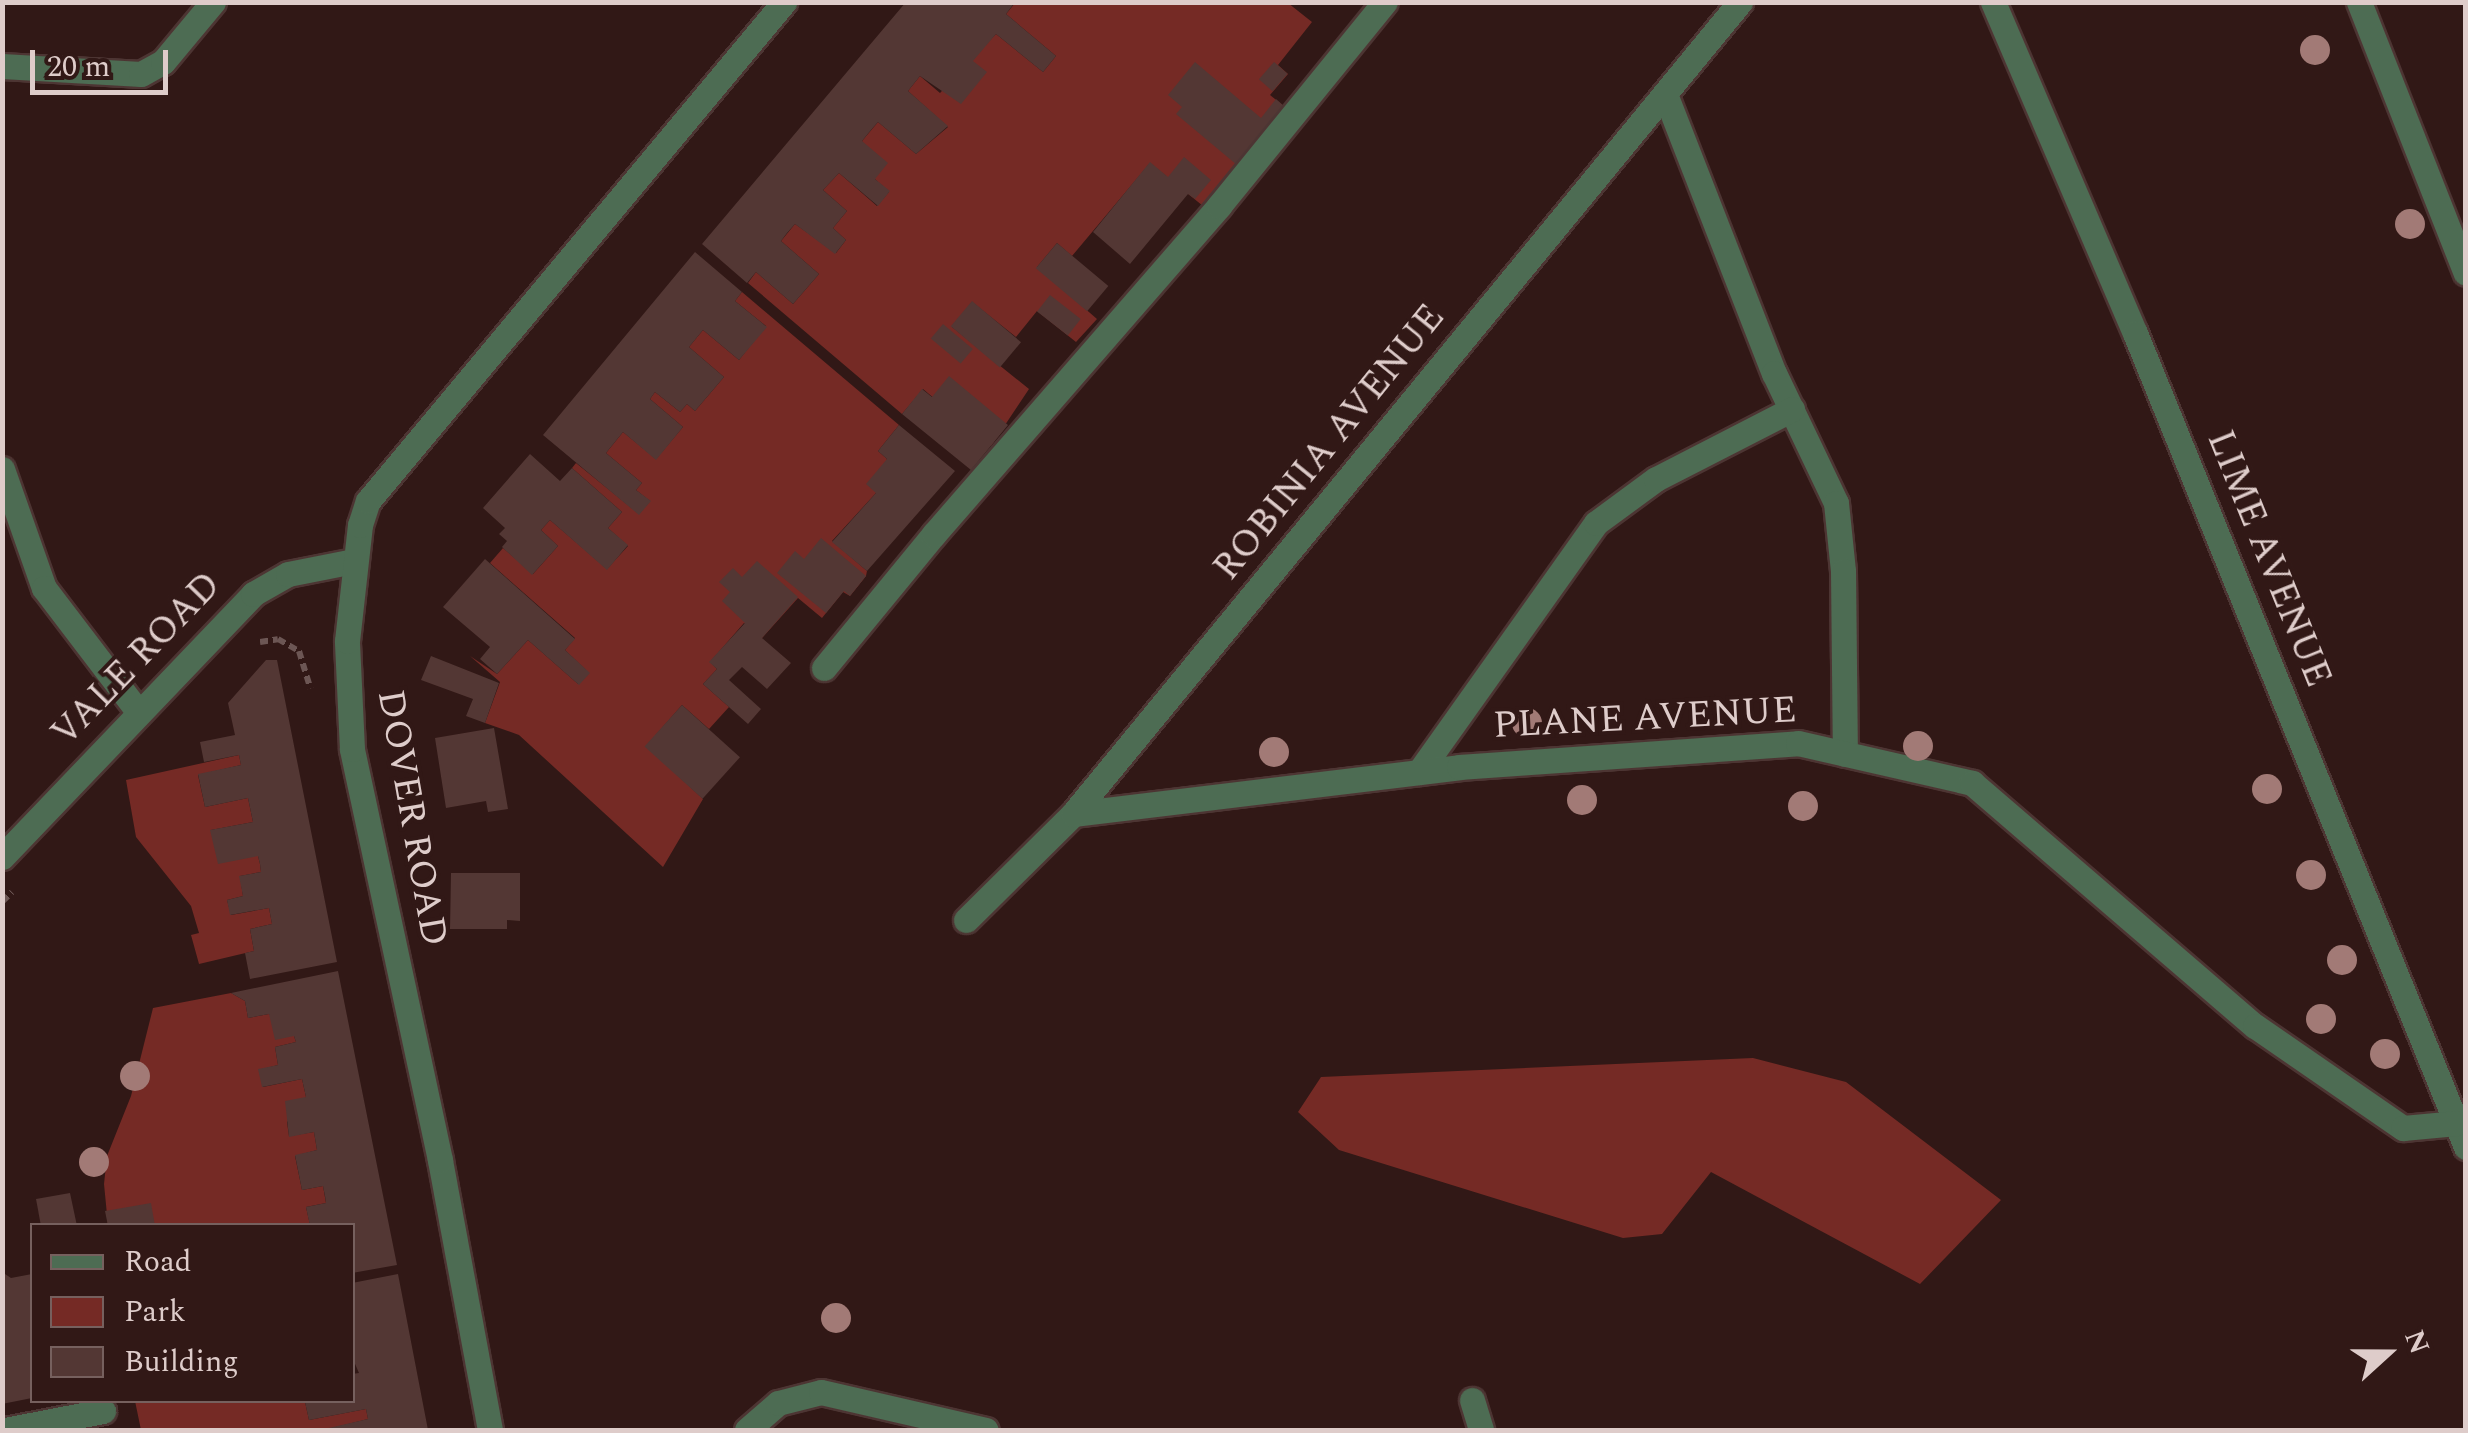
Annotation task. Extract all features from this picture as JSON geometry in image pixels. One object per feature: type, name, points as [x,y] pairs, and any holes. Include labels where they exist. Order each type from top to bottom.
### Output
[{"type":"street","points":[[2,66],[138,74],[163,62],[213,2]]},
{"type":"street","name":"DOVER ROAD","points":[[490,1430],[436,1141],[355,766],[347,667],[354,561],[368,501],[784,2]]},
{"type":"street","points":[[824,668],[934,534],[1219,206],[1385,2]]},
{"type":"street","name":"ROBINIA AVENUE","points":[[966,920],[1073,814],[1740,2]]},
{"type":"street","name":"LIME AVENUE","points":[[1994,2],[2135,333],[2461,1135]]},
{"type":"street","points":[[2359,2],[2466,273]]},
{"type":"street","points":[[1665,94],[1792,409],[1826,478],[1841,528],[1845,754]]},
{"type":"street","points":[[1419,772],[1596,523],[1656,479],[1792,409]]},
{"type":"street","points":[[2,469],[44,588],[137,710]]},
{"type":"street","name":"VALE ROAD","points":[[2,856],[137,710],[259,589],[295,572],[354,561]]},
{"type":"street","name":"PLANE AVENUE","points":[[1073,814],[1419,772],[1798,743],[1972,783],[2255,1026],[2403,1128],[2461,1135]]},
{"type":"street","points":[[747,1430],[778,1403],[821,1392],[986,1430]]},
{"type":"street","points":[[1472,1400],[1481,1430]]},
{"type":"street","points":[[4,1430],[103,1414]]},
{"type":"path","points":[[249,648],[268,638],[296,648],[306,664],[311,698]]},
{"type":"path","points":[[2,902],[16,888]]},
{"type":"green space","points":[[1015,3],[1288,3],[1312,22],[1278,65],[1288,74],[1270,95],[1285,107],[1203,206],[1150,163],[1072,256],[1057,243],[1037,267],[1097,319],[1076,342],[1037,311],[1016,337],[972,302],[952,327],[1029,389],[991,446],[923,389],[902,414],[748,283],[756,272],[793,304],[819,274],[781,241],[795,224],[836,253],[846,240],[833,228],[847,211],[823,190],[839,173],[877,206],[889,192],[875,179],[862,141],[878,122],[916,154],[948,127],[908,91],[920,76],[940,93],[996,34],[1043,72],[1056,56],[1006,14]]},
{"type":"green space","points":[[742,292],[899,425],[878,451],[887,459],[876,493],[832,541],[867,571],[866,576],[850,596],[843,592],[822,618],[798,598],[762,638],[744,623],[710,662],[717,669],[703,684],[729,707],[709,729],[682,705],[646,746],[703,799],[663,867],[519,735],[485,723],[500,682],[470,656],[497,674],[528,640],[578,684],[589,673],[565,650],[575,638],[490,563],[503,548],[533,574],[558,546],[541,530],[550,520],[607,569],[628,546],[608,528],[622,512],[572,468],[576,463],[639,514],[650,501],[636,490],[642,483],[606,453],[623,432],[656,459],[683,427],[650,399],[655,392],[680,412],[687,404],[695,411],[724,377],[689,347],[703,330],[739,360],[766,326],[735,301]]},
{"type":"green space","points":[[239,755],[241,765],[198,775],[205,807],[248,798],[253,822],[211,830],[258,856],[260,864],[261,872],[240,876],[243,896],[227,900],[231,915],[269,908],[272,924],[250,929],[254,951],[199,964],[191,935],[199,933],[191,906],[136,837],[126,780]]},
{"type":"green space","points":[[231,993],[245,1001],[248,1018],[269,1014],[294,1036],[296,1042],[275,1047],[278,1065],[259,1070],[263,1087],[302,1079],[306,1097],[287,1122],[289,1136],[314,1132],[317,1150],[295,1156],[302,1190],[323,1186],[326,1203],[306,1207],[310,1223],[108,1223],[104,1184],[107,1156],[131,1096],[153,1008]]},
{"type":"green space","points":[[1753,1058],[1846,1082],[2001,1200],[1920,1284],[1711,1172],[1662,1234],[1623,1238],[1339,1150],[1298,1112],[1321,1077]]},
{"type":"green space","points":[[135,1403],[305,1403],[309,1420],[366,1409],[368,1419],[324,1430],[141,1430]]},
{"type":"building","points":[[906,2],[1015,2],[1006,14],[1056,56],[1043,72],[996,34],[973,61],[987,72],[961,104],[920,76],[908,91],[948,126],[916,154],[878,122],[862,141],[888,163],[875,179],[890,191],[878,206],[839,173],[823,190],[847,211],[833,228],[846,240],[835,254],[795,224],[781,241],[819,274],[793,304],[756,272],[747,283],[702,244]]},
{"type":"building","points":[[1195,62],[1261,118],[1276,99],[1285,107],[1237,165],[1176,114],[1182,107],[1168,95]]},
{"type":"building","points":[[1274,62],[1288,74],[1272,91],[1259,79]]},
{"type":"building","points":[[1184,157],[1211,180],[1195,199],[1188,194],[1130,264],[1093,232],[1150,162],[1168,177]]},
{"type":"building","points":[[1057,243],[1108,286],[1087,311],[1036,268]]},
{"type":"building","points":[[695,252],[742,292],[735,301],[767,327],[739,360],[703,330],[689,347],[724,377],[695,411],[687,404],[680,412],[655,392],[650,399],[683,427],[656,460],[623,432],[606,453],[642,483],[636,490],[651,501],[639,515],[543,435]]},
{"type":"building","points":[[1050,295],[1081,319],[1068,336],[1037,312]]},
{"type":"building","points":[[972,301],[1021,342],[1000,367],[951,326]]},
{"type":"building","points":[[943,324],[973,349],[961,364],[931,339]]},
{"type":"building","points":[[949,376],[1008,425],[971,470],[902,414],[922,389],[932,397]]},
{"type":"building","points":[[899,425],[955,471],[867,571],[832,542],[876,493],[866,484],[887,459],[878,451]]},
{"type":"building","points":[[530,454],[560,481],[572,468],[622,512],[608,528],[628,545],[607,570],[550,520],[541,530],[558,546],[532,575],[502,547],[507,541],[499,534],[505,528],[483,508]]},
{"type":"building","points":[[821,538],[866,576],[850,596],[844,591],[826,613],[777,573],[795,551],[804,559]]},
{"type":"building","points":[[485,559],[575,639],[565,650],[590,673],[579,685],[528,640],[497,674],[480,659],[490,647],[443,607]]},
{"type":"building","points":[[757,561],[798,597],[762,638],[791,663],[767,689],[742,667],[729,680],[761,709],[748,724],[703,684],[717,669],[709,662],[745,623],[722,601],[730,592],[719,582],[733,568],[742,577]]},
{"type":"building","points":[[431,656],[499,683],[485,723],[466,716],[473,699],[421,680]]},
{"type":"building","points":[[266,660],[277,660],[337,962],[250,979],[245,953],[254,951],[250,929],[272,924],[269,908],[230,915],[227,900],[243,896],[239,876],[261,872],[258,856],[218,864],[210,830],[253,822],[248,798],[205,807],[198,774],[241,765],[239,755],[204,762],[200,742],[235,735],[228,703]]},
{"type":"building","points":[[682,705],[740,757],[702,799],[645,747]]},
{"type":"building","points":[[494,728],[508,809],[488,812],[486,801],[446,808],[435,738]]},
{"type":"building","points":[[451,873],[520,873],[520,921],[507,920],[507,929],[450,929]]},
{"type":"building","points":[[338,971],[397,1265],[355,1272],[355,1223],[309,1223],[306,1207],[326,1203],[323,1186],[302,1190],[295,1155],[317,1150],[314,1132],[289,1137],[285,1101],[306,1097],[302,1079],[262,1087],[258,1069],[278,1065],[275,1047],[296,1042],[294,1036],[275,1040],[269,1014],[248,1018],[245,1001],[231,993]]},
{"type":"building","points":[[70,1193],[76,1223],[40,1223],[36,1199]]},
{"type":"building","points":[[151,1203],[154,1223],[107,1223],[105,1211]]},
{"type":"building","points":[[2,1272],[11,1278],[30,1274],[30,1398],[2,1404]]},
{"type":"building","points":[[398,1274],[428,1430],[320,1430],[368,1419],[366,1409],[309,1420],[305,1403],[355,1403],[355,1374],[359,1373],[355,1364],[355,1282]]}]
